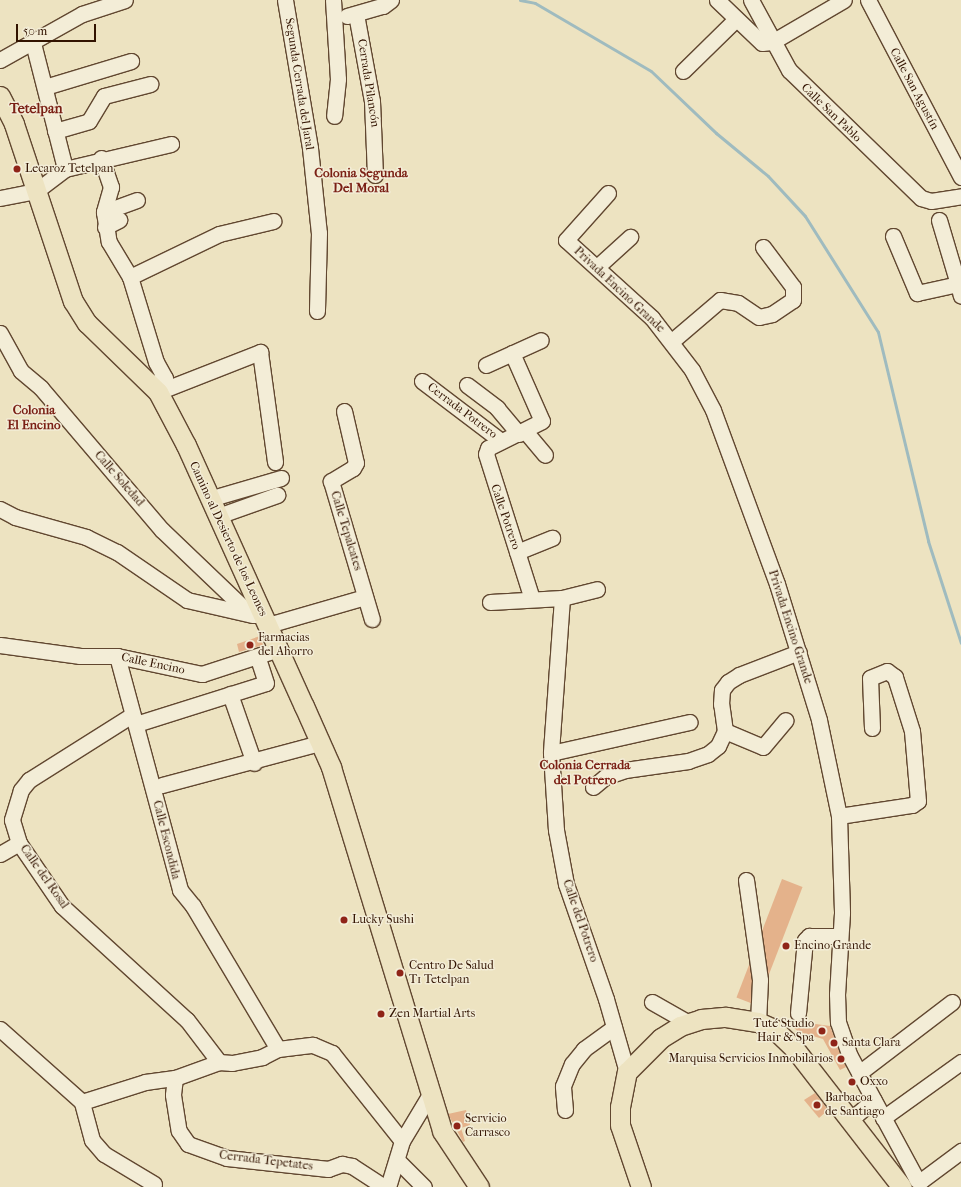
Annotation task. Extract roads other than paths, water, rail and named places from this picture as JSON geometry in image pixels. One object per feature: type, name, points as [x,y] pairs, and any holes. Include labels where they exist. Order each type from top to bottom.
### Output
[{"type":"main road","name":"Camino al Desierto de los Leones","points":[[0,96],[14,124],[73,301],[87,322],[155,389],[218,516],[261,619],[279,649],[331,767],[429,1096],[442,1131],[479,1187]]},
{"type":"main road","points":[[640,1187],[620,1125],[620,1107],[627,1072],[661,1038],[689,1023],[726,1017],[758,1022],[774,1029],[794,1048],[902,1187]]},
{"type":"street","points":[[0,60],[104,3],[125,0]]},
{"type":"street","name":"Segunda Cerrada del Jaral","points":[[284,0],[306,117],[320,233],[318,311]]},
{"type":"street","name":"Cerrada Pilancón","points":[[333,0],[336,18],[338,79],[334,116]]},
{"type":"street","points":[[336,18],[383,6],[392,0]]},
{"type":"street","points":[[717,0],[735,20],[762,42],[772,42],[844,0]]},
{"type":"street","name":"Calle San Pablo","points":[[751,0],[772,42],[789,70],[805,88],[921,198],[931,201],[961,196]]},
{"type":"street","name":"Calle San Agustín","points":[[868,0],[961,177]]},
{"type":"street","name":"Cerrada Pilancón","points":[[356,14],[372,100],[375,175]]},
{"type":"street","points":[[683,71],[735,20]]},
{"type":"street","points":[[33,43],[65,169]]},
{"type":"street","points":[[45,87],[131,61]]},
{"type":"street","points":[[55,131],[89,121],[104,96],[150,84]]},
{"type":"street","points":[[0,198],[36,191],[65,169],[101,158],[171,144]]},
{"type":"street","points":[[101,158],[111,187],[122,205]]},
{"type":"street","points":[[111,187],[109,220],[115,256],[130,277],[148,338],[166,378],[155,389]]},
{"type":"street","name":"Privada Encino Grande","points":[[608,193],[566,240],[597,267],[672,340],[692,370],[713,410],[777,584],[819,720],[839,816],[840,936],[838,1022],[859,1073],[919,1181],[961,1151]]},
{"type":"street","points":[[109,220],[122,205],[137,200]]},
{"type":"street","points":[[893,236],[917,293],[960,290],[939,220]]},
{"type":"street","points":[[130,277],[219,234],[273,221]]},
{"type":"street","points":[[597,267],[630,237]]},
{"type":"street","points":[[672,340],[720,300],[738,303],[760,317],[772,314],[793,300],[793,287],[763,247]]},
{"type":"street","name":"Calle Soledad","points":[[0,333],[21,371],[41,388],[162,530],[261,619]]},
{"type":"street","points":[[486,365],[541,340]]},
{"type":"street","points":[[155,389],[260,352],[275,462]]},
{"type":"street","points":[[501,440],[522,433],[543,420],[512,353]]},
{"type":"street","name":"Cerrada Potrero","points":[[422,381],[501,440]]},
{"type":"street","points":[[467,385],[497,408],[545,455]]},
{"type":"street","name":"Calle Tepalcates","points":[[344,411],[355,466],[331,481],[372,619]]},
{"type":"street","name":"Calle Potrero","points":[[501,440],[488,448],[486,454],[532,599]]},
{"type":"street","points":[[209,499],[280,478]]},
{"type":"street","points":[[218,516],[277,495]]},
{"type":"street","points":[[4,513],[86,537],[117,552],[187,600],[261,619],[365,597]]},
{"type":"street","points":[[517,552],[552,538]]},
{"type":"street","points":[[490,602],[562,598],[597,589]]},
{"type":"street","name":"Calle del Potrero","points":[[562,598],[551,752],[556,830],[566,884],[614,1028],[627,1072]]},
{"type":"street","name":"Calle Encino","points":[[0,645],[80,656],[117,656],[202,674],[279,649]]},
{"type":"street","points":[[593,786],[605,777],[625,770],[688,761],[708,754],[718,746],[726,731],[721,704],[722,690],[728,682],[739,675],[798,652]]},
{"type":"street","name":"Calle Escondida","points":[[117,656],[180,890],[192,906],[278,1049]]},
{"type":"street","name":"Calle del Rosal","points":[[219,1062],[186,1020],[62,906],[18,842],[12,820],[21,790],[29,780],[134,720],[266,683],[257,656]]},
{"type":"street","points":[[839,816],[912,805],[918,801],[912,731],[895,677],[887,671],[870,678],[872,728]]},
{"type":"street","points":[[230,694],[254,762]]},
{"type":"street","points":[[726,731],[763,747],[786,720]]},
{"type":"street","points":[[551,752],[690,722]]},
{"type":"street","points":[[162,785],[254,762],[320,743]]},
{"type":"street","points":[[0,854],[18,842]]},
{"type":"street","points":[[746,880],[760,980],[758,1022]]},
{"type":"street","points":[[798,1013],[805,940],[809,936],[840,936]]},
{"type":"street","points":[[652,1002],[689,1023]]},
{"type":"street","points":[[859,1073],[952,1002]]},
{"type":"street","points":[[565,1110],[563,1086],[572,1064],[584,1049],[614,1028]]},
{"type":"street","points":[[0,1029],[82,1102],[92,1140],[104,1154],[154,1184]]},
{"type":"street","points":[[82,1102],[145,1082],[175,1078],[219,1062],[247,1060],[278,1049],[313,1045],[332,1053],[402,1141]]},
{"type":"street","points":[[883,1118],[961,1062]]},
{"type":"street","name":"Cerrada Tepetates","points":[[175,1078],[173,1095],[179,1131],[188,1144],[227,1158],[328,1170],[342,1164],[352,1166],[384,1187]]},
{"type":"street","points":[[388,1187],[402,1141],[429,1096]]},
{"type":"street","points":[[850,1120],[874,1100]]},
{"type":"street","points":[[397,1160],[424,1187]]},
{"type":"waterway","points":[[520,0],[535,3],[651,71],[716,133],[768,176],[805,216],[878,332],[928,541],[961,643]]},
{"type":"place","name":"Lecaroz Tetelpan","points":[[17,169]]},
{"type":"place","name":"Farmacias del Ahorro","points":[[250,645]]},
{"type":"place","name":"Lucky Sushi","points":[[344,920]]},
{"type":"place","name":"Encino Grande","points":[[786,946]]},
{"type":"place","name":"Centro De Salud T1 Tetelpan","points":[[400,973]]},
{"type":"place","name":"Zen Martial Arts","points":[[381,1014]]},
{"type":"place","name":"Tuté Studio Hair & Spa","points":[[822,1031]]},
{"type":"place","name":"Santa Clara","points":[[834,1043]]},
{"type":"place","name":"Marquisa Servicios Inmobilarios","points":[[841,1059]]},
{"type":"place","name":"Oxxo","points":[[852,1082]]},
{"type":"place","name":"Barbacoa de Santiago","points":[[817,1105]]},
{"type":"place","name":"Servicio Carrasco","points":[[457,1126]]},
{"type":"district","name":"Tetelpan","points":[[36,109]]},
{"type":"district","name":"Colonia Segunda Del Moral","points":[[361,182]]},
{"type":"district","name":"Colonia El Encino","points":[[34,418]]},
{"type":"district","name":"Colonia Cerrada del Potrero","points":[[585,774]]}]
